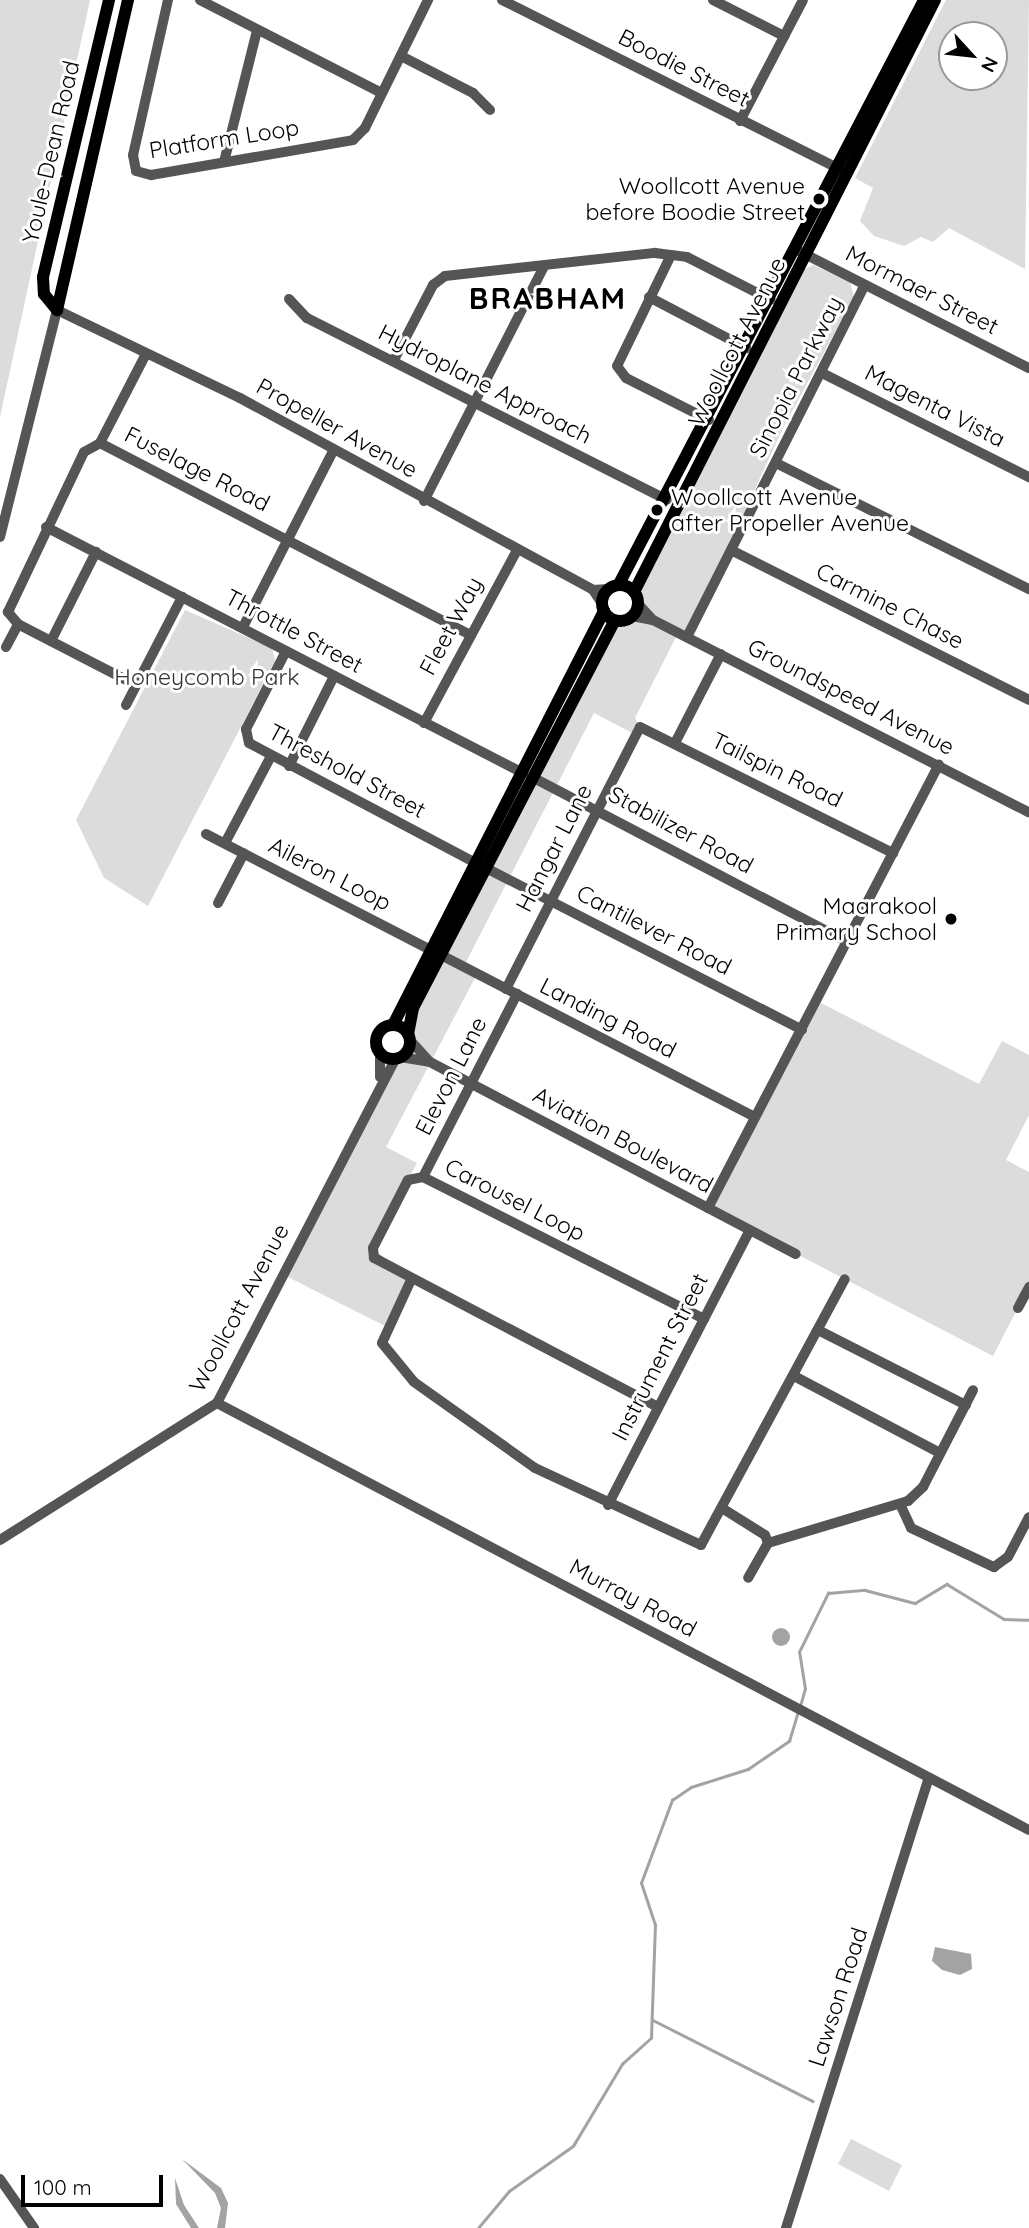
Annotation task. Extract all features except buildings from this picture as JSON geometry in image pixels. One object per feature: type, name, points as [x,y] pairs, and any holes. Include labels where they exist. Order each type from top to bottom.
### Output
[{"type":"main road","name":"Youle-Dean Road","points":[[57,310],[44,294],[43,277],[108,0]]},
{"type":"main road","name":"Youle-Dean Road","points":[[57,310],[128,0]]},
{"type":"main road","name":"Woollcott Avenue","points":[[635,604],[801,252],[924,0]]},
{"type":"main road","name":"Woollcott Avenue","points":[[842,171],[935,0]]},
{"type":"main road","name":"Woollcott Avenue","points":[[398,1058],[409,1037],[413,1008],[437,953],[527,775],[613,587],[667,500],[771,300],[801,252]]},
{"type":"main road","points":[[603,607],[615,620],[635,604],[613,587]]},
{"type":"main road","name":"Woollcott Avenue","points":[[527,775],[615,620]]},
{"type":"main road","name":"Woollcott Avenue","points":[[380,1054],[377,1037],[393,1025],[437,953]]},
{"type":"main road","points":[[393,1025],[409,1037]]},
{"type":"main road","points":[[380,1054],[398,1058]]},
{"type":"street","name":"Platform Loop","points":[[168,0],[133,155],[136,171],[151,175],[353,140],[382,93],[428,0]]},
{"type":"street","points":[[200,0],[382,93]]},
{"type":"street","name":"Boodie Street","points":[[502,0],[842,171]]},
{"type":"street","points":[[713,0],[784,36]]},
{"type":"street","points":[[740,121],[803,0]]},
{"type":"street","points":[[224,162],[257,31]]},
{"type":"street","points":[[401,56],[473,93],[490,110]]},
{"type":"street","name":"Mormaer Street","points":[[801,252],[1029,368]]},
{"type":"street","points":[[394,360],[433,285],[445,276],[671,255],[771,300]]},
{"type":"street","points":[[671,255],[617,366],[626,378],[709,420]]},
{"type":"street","points":[[424,501],[545,265]]},
{"type":"street","name":"Sinopia Parkway","points":[[687,637],[865,285]]},
{"type":"street","points":[[649,297],[746,348]]},
{"type":"street","name":"Hydroplane Approach","points":[[289,299],[307,318],[667,500]]},
{"type":"street","name":"Propeller Avenue","points":[[57,310],[146,354],[593,590],[603,607]]},
{"type":"street","name":"Youle-Dean Road","points":[[0,537],[57,310]]},
{"type":"street","points":[[100,443],[146,354]]},
{"type":"street","name":"Magenta Vista","points":[[822,373],[1029,477]]},
{"type":"street","name":"Fuselage Road","points":[[18,624],[8,603],[84,452],[100,443],[470,635]]},
{"type":"street","points":[[243,627],[332,453]]},
{"type":"street","points":[[776,463],[1029,589]]},
{"type":"street","name":"Throttle Street","points":[[46,527],[527,775]]},
{"type":"street","name":"Fleet Way","points":[[424,723],[517,550]]},
{"type":"street","name":"Carmine Chase","points":[[731,550],[1029,700]]},
{"type":"street","points":[[51,641],[96,552]]},
{"type":"street","points":[[593,590],[613,587]]},
{"type":"street","points":[[126,705],[182,597]]},
{"type":"street","name":"Groundspeed Avenue","points":[[635,604],[653,620],[1029,812]]},
{"type":"street","points":[[6,647],[18,624],[136,685]]},
{"type":"street","name":"Threshold Street","points":[[286,651],[246,729],[249,743],[482,866]]},
{"type":"street","points":[[675,743],[721,654]]},
{"type":"street","points":[[289,766],[334,676]]},
{"type":"street","name":"Tailspin Road","points":[[640,727],[893,853]]},
{"type":"street","name":"Hangar Lane","points":[[511,992],[551,900],[640,727]]},
{"type":"street","points":[[225,843],[271,756]]},
{"type":"street","points":[[708,1208],[939,765]]},
{"type":"street","name":"Stabilizer Road","points":[[527,775],[597,809],[847,942]]},
{"type":"street","name":"Aileron Loop","points":[[206,834],[437,953]]},
{"type":"street","points":[[218,903],[244,853]]},
{"type":"street","name":"Cantilever Road","points":[[482,866],[802,1030]]},
{"type":"street","name":"Landing Road","points":[[437,953],[755,1118]]},
{"type":"street","name":"Elevon Lane","points":[[423,1177],[471,1083],[511,992]]},
{"type":"street","name":"Aviation Boulevard","points":[[409,1037],[430,1062]]},
{"type":"street","name":"Woollcott Avenue","points":[[380,1054],[380,1080]]},
{"type":"street","name":"Aviation Boulevard","points":[[398,1058],[430,1062],[796,1254]]},
{"type":"street","name":"Woollcott Avenue","points":[[0,1540],[217,1403],[380,1080],[398,1058]]},
{"type":"street","name":"Carousel Loop","points":[[658,1406],[411,1280],[379,1261],[373,1248],[408,1180],[423,1177],[704,1319]]},
{"type":"street","name":"Instrument Street","points":[[608,1504],[750,1230]]},
{"type":"street","points":[[411,1280],[384,1332],[387,1354],[414,1382],[528,1464],[608,1504],[701,1545],[725,1510],[845,1279]]},
{"type":"street","points":[[1018,1308],[1029,1287]]},
{"type":"street","points":[[818,1330],[966,1405]]},
{"type":"street","points":[[794,1377],[940,1452]]},
{"type":"street","points":[[748,1578],[768,1543],[900,1504],[923,1487],[973,1390]]},
{"type":"street","name":"Murray Road","points":[[217,1403],[1029,1830]]},
{"type":"street","points":[[900,1504],[911,1528],[994,1567],[1008,1557],[1029,1517]]},
{"type":"street","points":[[725,1510],[758,1529],[768,1543]]},
{"type":"street","name":"Lawson Road","points":[[786,2228],[929,1778]]},
{"type":"street","points":[[0,2179],[34,2228]]},
{"type":"green space","points":[[0,0],[90,0],[0,417]]},
{"type":"green space","points":[[946,0],[1029,0],[1025,269],[949,228],[933,242],[921,237],[904,246],[874,236],[860,221],[873,188],[855,178]]},
{"type":"green space","points":[[813,265],[850,282],[854,297],[783,428],[687,637],[678,633],[635,718],[640,727],[634,734],[594,713],[464,966],[477,974],[386,1147],[417,1163],[373,1248],[411,1280],[385,1326],[282,1274],[380,1080],[408,1051],[413,1011],[615,620],[632,616],[634,592],[801,271]]},
{"type":"green space","name":"Honeycomb Park","points":[[185,610],[272,648],[275,661],[148,906],[104,878],[76,820]]},
{"type":"green space","points":[[817,1001],[979,1084],[1002,1041],[1029,1055],[1029,1115],[1006,1160],[1029,1172],[1029,1286],[993,1356],[708,1208]]},
{"type":"green space","points":[[851,2139],[902,2165],[889,2191],[838,2164]]},
{"type":"shaded area","points":[[781,1628],[787,1631],[790,1637],[787,1643],[781,1646],[775,1643],[772,1637],[775,1631]]},
{"type":"shaded area","points":[[935,1947],[971,1954],[972,1969],[960,1975],[942,1970],[932,1961]]},
{"type":"shaded area","points":[[182,2159],[221,2188],[228,2203],[225,2228],[217,2228],[221,2208],[215,2193]]},
{"type":"shaded area","points":[[175,2178],[184,2205],[199,2228],[191,2228],[176,2204]]},
{"type":"waterway","points":[[800,1706],[805,1689],[799,1652],[828,1593],[865,1590],[915,1603],[947,1584],[1004,1619],[1029,1620]]},
{"type":"waterway","points":[[478,2228],[509,2191],[573,2146],[622,2064],[651,2038],[655,1925],[641,1883],[672,1800],[691,1787],[748,1769],[789,1741],[798,1712]]},
{"type":"waterway","points":[[653,2020],[813,2101]]},
{"type":"place","name":"Woollcott Avenue before Boodie Street","points":[[819,199]]},
{"type":"place","name":"Woollcott Avenue after Propeller Avenue","points":[[657,510]]},
{"type":"place","name":"Maarakool Primary School","points":[[951,919]]},
{"type":"district","name":"BRABHAM","points":[[548,298]]}]
